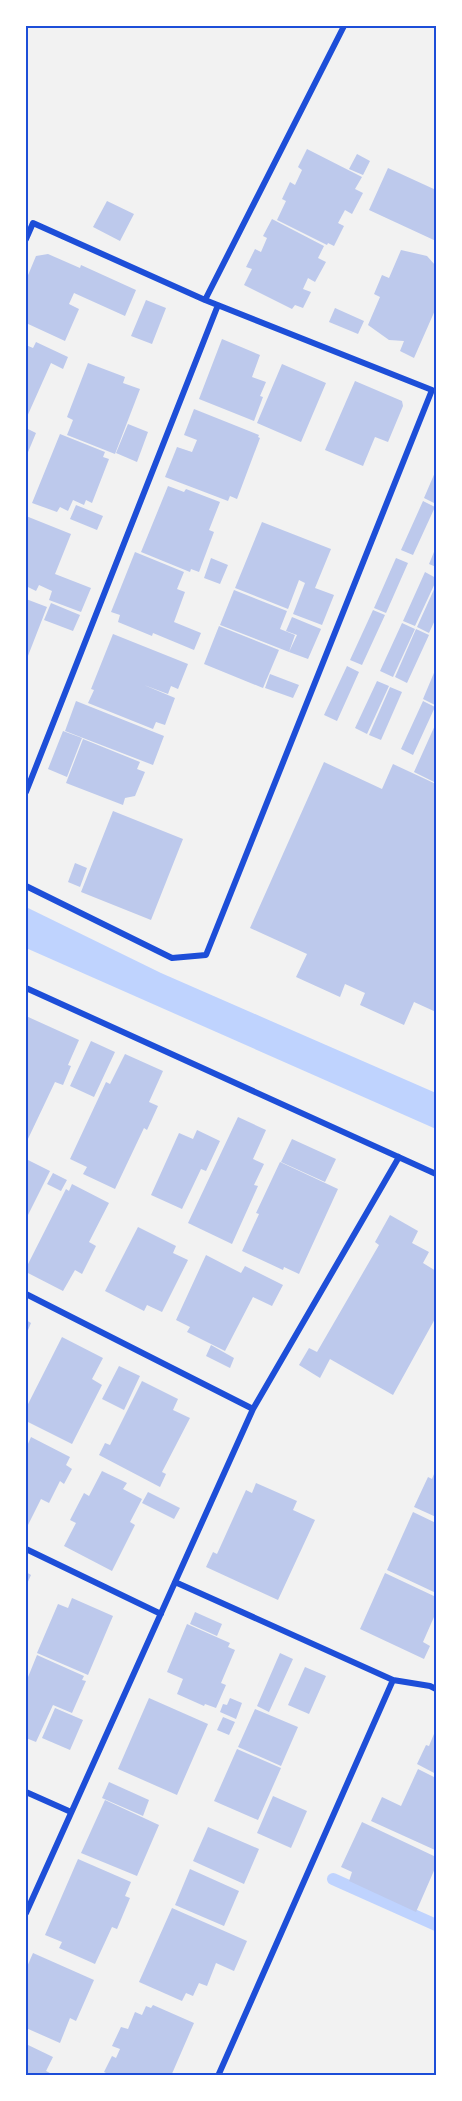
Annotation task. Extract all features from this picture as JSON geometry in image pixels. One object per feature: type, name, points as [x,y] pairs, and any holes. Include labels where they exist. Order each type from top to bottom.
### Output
[{"type":"street","points":[[205,300],[344,26]]},
{"type":"street","points":[[26,239],[33,222],[205,300],[432,390],[206,955],[172,958],[26,886]]},
{"type":"street","points":[[26,792],[218,305]]},
{"type":"street","points":[[26,988],[436,1174]]},
{"type":"street","points":[[26,1913],[253,1410],[399,1157]]},
{"type":"street","points":[[26,1294],[253,1410]]},
{"type":"street","points":[[26,1549],[161,1614]]},
{"type":"street","points":[[175,1582],[393,1680],[436,1689]]},
{"type":"street","points":[[218,2076],[393,1680]]},
{"type":"street","points":[[26,1792],[71,1812]]},
{"type":"water","points":[[26,907],[161,973],[436,1093],[436,1129],[26,948]]},
{"type":"building","points":[[307,149],[362,177],[355,189],[363,193],[352,214],[345,210],[338,223],[344,226],[334,246],[328,243],[327,245],[277,220],[286,201],[282,199],[290,182],[295,185],[302,170],[298,167]]},
{"type":"building","points":[[357,154],[370,161],[363,175],[349,169]]},
{"type":"building","points":[[388,168],[436,190],[436,241],[369,210]]},
{"type":"building","points":[[107,201],[134,214],[120,241],[93,227]]},
{"type":"building","points":[[272,219],[324,246],[318,258],[326,262],[315,282],[308,278],[303,289],[311,292],[303,308],[295,305],[292,309],[244,285],[252,269],[246,267],[255,249],[261,252],[267,238],[263,236]]},
{"type":"building","points":[[401,250],[427,256],[436,266],[436,308],[414,358],[400,351],[404,341],[389,340],[368,325],[380,297],[374,294],[382,275],[389,278]]},
{"type":"building","points":[[48,254],[80,268],[81,265],[136,290],[125,316],[74,293],[69,304],[79,309],[65,341],[26,323],[26,280],[36,256]]},
{"type":"building","points":[[146,300],[166,308],[152,344],[131,336]]},
{"type":"building","points":[[335,308],[364,321],[358,334],[329,322]]},
{"type":"building","points":[[222,339],[260,355],[252,377],[266,382],[254,421],[199,399]]},
{"type":"building","points":[[36,342],[68,357],[63,369],[51,363],[26,419],[26,345],[33,348]]},
{"type":"building","points":[[88,363],[125,377],[123,383],[140,389],[115,454],[67,435],[73,420],[67,417]]},
{"type":"building","points":[[282,364],[326,383],[301,442],[257,423]]},
{"type":"building","points":[[355,381],[402,401],[403,406],[388,442],[375,437],[363,466],[325,450]]},
{"type":"building","points":[[194,409],[259,435],[260,438],[237,499],[230,496],[228,501],[165,477],[177,447],[192,452],[197,440],[184,435]]},
{"type":"building","points":[[128,424],[148,432],[137,462],[116,453]]},
{"type":"building","points":[[26,428],[36,433],[26,457]]},
{"type":"building","points":[[60,434],[105,452],[103,457],[109,459],[92,503],[86,500],[84,505],[73,500],[68,511],[60,507],[57,512],[32,503]]},
{"type":"building","points":[[436,470],[436,504],[424,498]]},
{"type":"building","points":[[168,486],[184,492],[186,489],[220,502],[209,530],[214,532],[199,572],[191,569],[190,572],[141,552]]},
{"type":"building","points":[[423,501],[435,507],[413,555],[401,550]]},
{"type":"building","points":[[76,505],[103,516],[97,530],[70,519]]},
{"type":"building","points":[[26,516],[71,534],[55,574],[91,588],[81,612],[49,600],[52,591],[39,585],[36,591],[26,586]]},
{"type":"building","points":[[262,522],[331,549],[315,588],[334,595],[322,625],[293,614],[305,583],[299,580],[288,609],[235,588]]},
{"type":"building","points":[[436,547],[436,567],[429,564]]},
{"type":"building","points":[[135,552],[184,572],[177,589],[185,592],[174,622],[201,633],[194,650],[118,622],[120,615],[111,612]]},
{"type":"building","points":[[211,558],[228,565],[220,584],[204,578]]},
{"type":"building","points":[[396,558],[408,563],[386,613],[374,608]]},
{"type":"building","points":[[425,572],[436,578],[436,581],[415,626],[403,621]]},
{"type":"building","points":[[436,585],[436,618],[429,633],[417,627]]},
{"type":"building","points":[[234,590],[287,611],[280,629],[295,635],[289,652],[220,625]]},
{"type":"building","points":[[26,599],[47,607],[26,661]]},
{"type":"building","points":[[51,603],[80,615],[73,631],[44,620]]},
{"type":"building","points":[[373,610],[385,615],[362,665],[350,660]]},
{"type":"building","points":[[292,617],[321,629],[308,659],[289,652],[297,635],[286,631]]},
{"type":"building","points":[[402,623],[415,629],[393,677],[380,671]]},
{"type":"building","points":[[219,626],[279,650],[263,688],[204,664]]},
{"type":"building","points":[[416,629],[429,635],[407,683],[395,677]]},
{"type":"building","points":[[113,634],[188,664],[178,689],[171,686],[168,694],[144,685],[175,698],[165,725],[156,722],[153,729],[88,703],[94,690],[91,689]]},
{"type":"building","points":[[347,666],[359,672],[337,721],[324,715]]},
{"type":"building","points":[[436,668],[436,702],[435,705],[423,699]]},
{"type":"building","points":[[270,674],[299,685],[293,698],[265,688]]},
{"type":"building","points":[[377,681],[389,686],[367,734],[355,728]]},
{"type":"building","points":[[390,687],[402,692],[381,740],[369,735]]},
{"type":"building","points":[[76,701],[164,736],[153,765],[65,731]]},
{"type":"building","points":[[423,701],[435,707],[413,755],[401,749]]},
{"type":"building","points":[[436,723],[436,783],[414,772]]},
{"type":"building","points":[[63,731],[82,738],[67,777],[48,769]]},
{"type":"building","points":[[83,739],[140,762],[137,769],[145,772],[135,796],[125,798],[123,805],[66,783]]},
{"type":"building","points":[[324,762],[382,789],[393,764],[436,784],[436,1012],[414,1002],[404,1025],[360,1005],[365,993],[345,984],[340,997],[296,977],[307,954],[250,928]]},
{"type":"building","points":[[113,811],[183,839],[151,920],[81,892]]},
{"type":"building","points":[[75,863],[87,868],[80,887],[68,882]]},
{"type":"building","points":[[26,1016],[79,1040],[68,1065],[71,1066],[63,1085],[55,1082],[27,1141],[26,1140]]},
{"type":"building","points":[[91,1041],[115,1052],[94,1097],[70,1086]]},
{"type":"building","points":[[125,1054],[163,1071],[149,1102],[158,1106],[147,1130],[144,1128],[115,1189],[83,1174],[87,1167],[70,1159],[106,1082],[110,1084]]},
{"type":"building","points":[[238,1117],[266,1130],[253,1159],[264,1164],[254,1185],[258,1186],[232,1244],[188,1223]]},
{"type":"building","points":[[197,1130],[220,1141],[206,1171],[201,1169],[182,1209],[151,1195],[179,1133],[193,1139]]},
{"type":"building","points":[[292,1139],[336,1159],[325,1182],[281,1162]]},
{"type":"building","points":[[26,1159],[50,1171],[26,1219]]},
{"type":"building","points":[[280,1162],[338,1189],[299,1274],[284,1267],[283,1270],[242,1251],[259,1214],[256,1213]]},
{"type":"building","points":[[53,1173],[67,1180],[61,1191],[47,1184]]},
{"type":"building","points":[[72,1184],[109,1203],[89,1242],[96,1246],[82,1274],[75,1270],[63,1291],[26,1272],[26,1268],[66,1189],[69,1191]]},
{"type":"building","points":[[390,1215],[418,1231],[412,1243],[429,1252],[423,1263],[436,1271],[436,1317],[393,1395],[330,1359],[320,1378],[299,1365],[309,1348],[317,1352],[379,1245],[375,1242]]},
{"type":"building","points":[[138,1227],[176,1246],[173,1253],[188,1260],[162,1312],[147,1305],[144,1311],[105,1291]]},
{"type":"building","points":[[206,1255],[241,1273],[245,1266],[283,1285],[272,1306],[253,1297],[225,1351],[187,1332],[190,1327],[176,1320]]},
{"type":"building","points":[[26,1320],[31,1323],[26,1335]]},
{"type":"building","points":[[62,1337],[103,1358],[92,1379],[102,1385],[72,1444],[26,1421],[26,1408]]},
{"type":"building","points":[[211,1345],[234,1358],[230,1368],[206,1356]]},
{"type":"building","points":[[119,1366],[140,1376],[124,1410],[102,1399]]},
{"type":"building","points":[[142,1381],[178,1399],[173,1410],[190,1418],[162,1472],[166,1474],[160,1487],[99,1455],[105,1443],[110,1445]]},
{"type":"building","points":[[31,1437],[70,1457],[66,1465],[72,1469],[64,1484],[60,1481],[49,1503],[41,1499],[26,1529],[26,1445]]},
{"type":"building","points":[[436,1469],[436,1517],[414,1507],[428,1477],[432,1479]]},
{"type":"building","points":[[102,1471],[127,1483],[123,1489],[142,1499],[130,1522],[135,1525],[112,1571],[64,1546],[76,1523],[70,1520],[84,1493],[89,1496]]},
{"type":"building","points":[[256,1483],[297,1501],[293,1510],[315,1520],[278,1600],[206,1567],[213,1552],[217,1554],[246,1490],[252,1493]]},
{"type":"building","points":[[148,1492],[180,1508],[174,1519],[142,1503]]},
{"type":"building","points":[[413,1512],[436,1523],[436,1593],[387,1570]]},
{"type":"building","points":[[26,1572],[31,1575],[26,1586]]},
{"type":"building","points":[[385,1573],[436,1597],[436,1618],[434,1617],[423,1642],[430,1646],[424,1659],[360,1629]]},
{"type":"building","points":[[72,1598],[113,1616],[88,1675],[37,1653],[58,1604],[68,1608]]},
{"type":"building","points":[[195,1612],[222,1624],[217,1636],[190,1624]]},
{"type":"building","points":[[187,1624],[230,1643],[228,1647],[235,1650],[221,1683],[226,1685],[216,1708],[205,1704],[204,1706],[177,1694],[183,1679],[167,1672]]},
{"type":"building","points":[[280,1653],[293,1659],[269,1712],[257,1706]]},
{"type":"building","points":[[37,1655],[84,1676],[82,1680],[86,1681],[72,1713],[53,1705],[36,1742],[26,1738],[26,1682]]},
{"type":"building","points":[[305,1667],[326,1676],[309,1714],[288,1705]]},
{"type":"building","points":[[149,1698],[208,1724],[177,1795],[118,1769]]},
{"type":"building","points":[[230,1698],[242,1703],[236,1719],[220,1712],[223,1704],[227,1705]]},
{"type":"building","points":[[55,1708],[83,1720],[70,1750],[42,1738]]},
{"type":"building","points":[[255,1709],[298,1727],[281,1766],[238,1747]]},
{"type":"building","points":[[223,1717],[235,1722],[229,1735],[217,1730]]},
{"type":"building","points":[[436,1729],[436,1774],[417,1764],[426,1745],[429,1746]]},
{"type":"building","points":[[237,1749],[281,1768],[258,1820],[214,1801]]},
{"type":"building","points":[[418,1769],[436,1778],[435,1850],[371,1821],[382,1797],[401,1806]]},
{"type":"building","points":[[109,1782],[149,1800],[143,1816],[102,1798]]},
{"type":"building","points":[[273,1796],[307,1811],[291,1848],[257,1833]]},
{"type":"building","points":[[105,1800],[159,1825],[137,1876],[81,1853]]},
{"type":"building","points":[[362,1822],[436,1857],[436,1866],[416,1912],[349,1881],[352,1872],[341,1867]]},
{"type":"building","points":[[208,1827],[259,1849],[244,1884],[193,1861]]},
{"type":"building","points":[[78,1859],[131,1882],[125,1896],[130,1898],[117,1929],[112,1927],[95,1964],[59,1948],[62,1942],[45,1935]]},
{"type":"building","points":[[190,1869],[239,1891],[224,1926],[175,1905]]},
{"type":"building","points":[[172,1908],[247,1941],[234,1971],[216,1963],[207,1986],[199,1983],[193,1996],[186,1993],[182,2001],[139,1982]]},
{"type":"building","points":[[33,1953],[94,1980],[76,2021],[70,2018],[60,2043],[26,2028],[26,1969]]},
{"type":"building","points":[[153,2005],[194,2023],[171,2076],[112,2076],[104,2072],[112,2056],[116,2058],[120,2049],[112,2046],[121,2027],[128,2029],[135,2012],[142,2015],[146,2006],[151,2008]]},
{"type":"building","points":[[26,2044],[53,2057],[46,2071],[52,2076],[26,2076]]},
{"type":"waterway","points":[[333,1879],[436,1925]]}]
